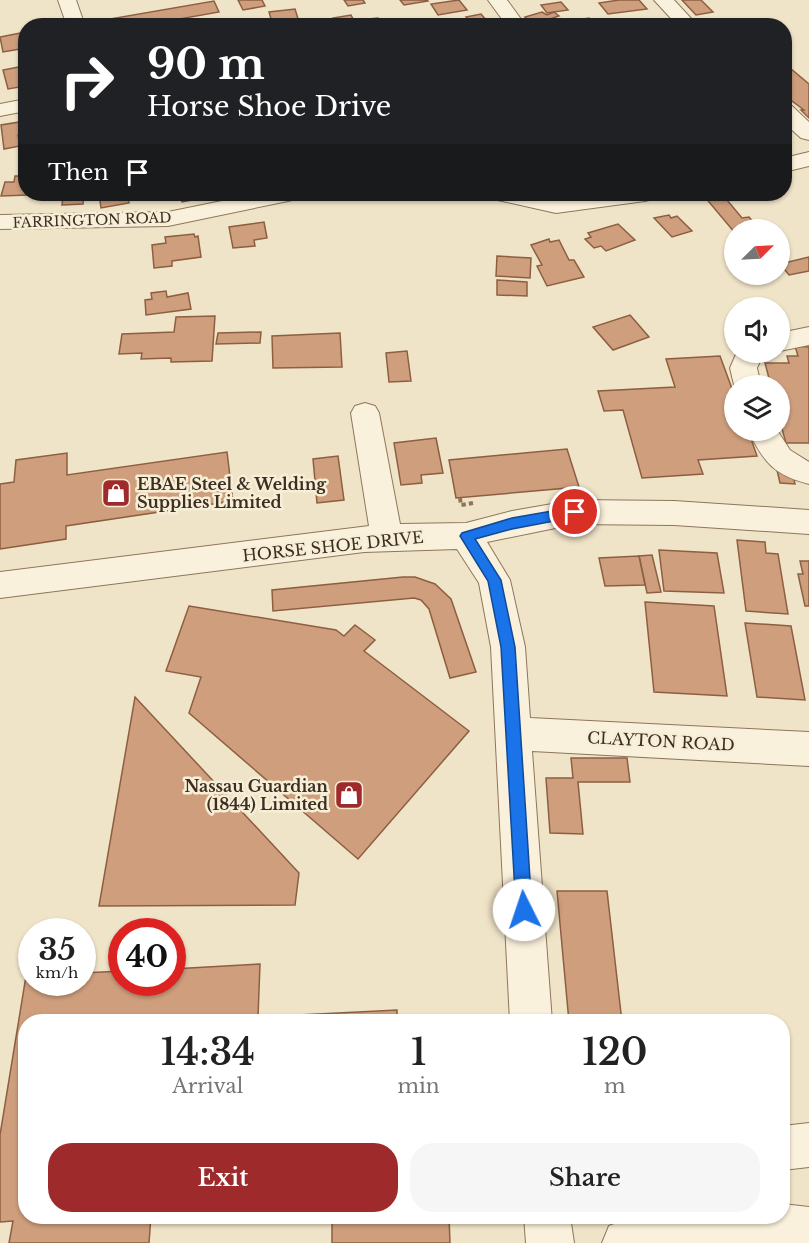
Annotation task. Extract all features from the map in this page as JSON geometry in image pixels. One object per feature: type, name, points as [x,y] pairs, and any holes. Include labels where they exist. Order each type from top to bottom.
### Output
[{"type":"street","points":[[67,0],[73,18]]},
{"type":"street","points":[[497,0],[511,18]]},
{"type":"street","points":[[663,0],[681,18]]},
{"type":"street","points":[[0,110],[18,107]]},
{"type":"street","points":[[792,118],[809,133]]},
{"type":"street","points":[[792,163],[809,159]]},
{"type":"street","points":[[165,201],[168,219]]},
{"type":"street","name":"FARRINGTON ROAD","points":[[0,222],[168,219],[254,201]]},
{"type":"street","points":[[533,201],[556,206],[590,201]]},
{"type":"street","points":[[790,340],[809,336]]},
{"type":"street","points":[[364,413],[387,538]]},
{"type":"street","points":[[768,441],[776,456],[790,468],[807,473],[809,521]]},
{"type":"street","name":"HORSE SHOE DRIVE","points":[[0,585],[387,538],[470,520],[512,524],[575,512],[674,513],[809,521]]},
{"type":"street","points":[[470,520],[494,580],[502,607],[508,647],[530,1014]]},
{"type":"street","name":"CLAYTON ROAD","points":[[512,733],[809,749]]},
{"type":"street","points":[[790,1147],[809,1144]]},
{"type":"street","points":[[548,1224],[550,1243]]},
{"type":"street","points":[[626,1243],[772,1226],[809,1230]]},
{"type":"path","points":[[460,498],[461,505],[470,520]]},
{"type":"building","points":[[238,0],[262,0],[265,6],[243,10]]},
{"type":"building","points":[[344,0],[363,0],[365,3],[348,6]]},
{"type":"building","points":[[400,0],[427,0],[428,1],[404,5]]},
{"type":"building","points":[[459,0],[467,10],[438,15],[431,4]]},
{"type":"building","points":[[639,0],[647,9],[608,14],[599,3]]},
{"type":"building","points":[[682,0],[701,0],[713,12],[696,15]]},
{"type":"building","points":[[214,1],[219,12],[185,18],[116,18]]},
{"type":"building","points":[[561,2],[568,10],[547,13],[541,5]]},
{"type":"building","points":[[295,9],[298,18],[271,18],[269,12]]},
{"type":"building","points":[[542,12],[547,15],[554,12],[559,16],[553,18],[525,17]]},
{"type":"building","points":[[481,14],[484,18],[467,18]]},
{"type":"building","points":[[351,15],[352,18],[333,18]]},
{"type":"building","points":[[18,34],[18,49],[3,52],[0,37]]},
{"type":"building","points":[[18,67],[18,87],[8,89],[3,70]]},
{"type":"building","points":[[792,70],[809,84],[809,118],[801,110],[804,110],[792,101]]},
{"type":"building","points":[[18,122],[18,146],[4,149],[1,125]]},
{"type":"building","points":[[15,176],[18,176],[18,195],[1,196],[5,182],[14,182]]},
{"type":"building","points":[[62,201],[83,201],[83,204],[62,205]]},
{"type":"building","points":[[100,201],[129,201],[129,203],[101,208]]},
{"type":"building","points":[[708,201],[728,201],[742,218],[751,219],[724,220]]},
{"type":"building","points":[[669,215],[671,218],[677,216],[692,231],[672,237],[654,218]]},
{"type":"building","points":[[264,222],[267,238],[254,240],[255,246],[233,248],[229,227]]},
{"type":"building","points":[[618,224],[635,240],[606,251],[601,246],[594,248],[585,239],[591,237],[588,233]]},
{"type":"building","points":[[194,234],[195,237],[198,236],[201,257],[172,261],[172,266],[154,268],[152,245],[166,243],[165,237]]},
{"type":"building","points":[[549,239],[550,242],[559,240],[569,260],[574,260],[584,277],[547,286],[537,266],[542,265],[531,245]]},
{"type":"building","points":[[497,256],[531,258],[530,278],[496,276]]},
{"type":"building","points":[[809,257],[809,271],[790,275],[790,262]]},
{"type":"building","points":[[497,280],[527,282],[527,296],[497,295]]},
{"type":"building","points":[[166,291],[167,297],[188,293],[191,309],[146,315],[145,300],[152,299],[151,293]]},
{"type":"building","points":[[630,315],[649,337],[613,350],[593,327]]},
{"type":"building","points":[[215,316],[212,361],[171,362],[171,358],[141,359],[142,353],[119,354],[122,334],[174,332],[176,317]]},
{"type":"building","points":[[261,332],[260,343],[216,344],[218,333]]},
{"type":"building","points":[[340,333],[342,367],[273,368],[272,336]]},
{"type":"building","points":[[795,346],[809,347],[809,443],[786,443],[785,441],[790,441],[790,375],[768,375],[765,363],[790,363],[790,356],[798,356]]},
{"type":"building","points":[[407,351],[411,381],[389,382],[386,353]]},
{"type":"building","points":[[720,356],[727,375],[724,375],[724,441],[752,441],[757,456],[698,460],[703,474],[642,478],[623,410],[604,411],[598,391],[675,387],[666,359]]},
{"type":"building","points":[[436,438],[443,473],[421,475],[422,483],[401,485],[394,443]]},
{"type":"building","points":[[567,449],[579,487],[456,498],[449,460]]},
{"type":"building","name":"EBAE Steel & Welding Supplies Limited","points":[[227,452],[233,501],[66,526],[66,539],[0,549],[0,484],[14,482],[16,460],[67,453],[67,475]]},
{"type":"building","points":[[338,456],[344,500],[317,503],[313,459]]},
{"type":"building","points":[[777,470],[792,471],[795,484],[780,483]]},
{"type":"building","points":[[737,540],[765,542],[766,553],[778,554],[788,614],[746,611]]},
{"type":"building","points":[[659,550],[717,553],[724,593],[664,591]]},
{"type":"building","points":[[652,555],[661,592],[647,593],[639,556]]},
{"type":"building","points":[[639,556],[645,585],[605,586],[599,558]]},
{"type":"building","points":[[800,561],[809,561],[809,606],[805,606],[798,574],[803,574]]},
{"type":"building","points":[[415,577],[435,584],[451,599],[476,672],[450,678],[429,609],[421,600],[414,598],[273,611],[272,590]]},
{"type":"building","points":[[645,602],[714,606],[727,696],[654,692]]},
{"type":"building","name":"Nassau Guardian (1844) Limited","points":[[189,606],[336,630],[344,636],[355,625],[375,640],[364,651],[469,731],[358,859],[189,713],[201,677],[166,671]]},
{"type":"building","points":[[745,623],[791,626],[805,700],[757,697]]},
{"type":"building","points":[[135,697],[299,873],[295,905],[99,906]]},
{"type":"building","points":[[571,758],[627,758],[630,782],[578,782],[583,834],[550,833],[546,778],[573,778]]},
{"type":"building","points":[[557,891],[607,891],[621,1014],[568,1014]]},
{"type":"building","points":[[260,964],[258,1014],[20,1014],[23,996],[96,996],[96,972],[108,972],[108,996],[186,996],[186,968]]},
{"type":"building","points":[[397,1010],[397,1014],[318,1014]]},
{"type":"building","points":[[18,1025],[18,1224],[150,1224],[149,1243],[9,1243],[13,1221],[0,1222],[0,1135]]},
{"type":"building","points":[[332,1224],[449,1224],[450,1243],[332,1243]]},
{"type":"place","name":"EBAE Steel & Welding Supplies Limited","points":[[116,493]]},
{"type":"place","name":"Nassau Guardian (1844) Limited","points":[[349,795]]},
{"type":"route","points":[[524,910],[508,647],[502,607],[494,580],[466,536],[512,524],[575,512]]}]
